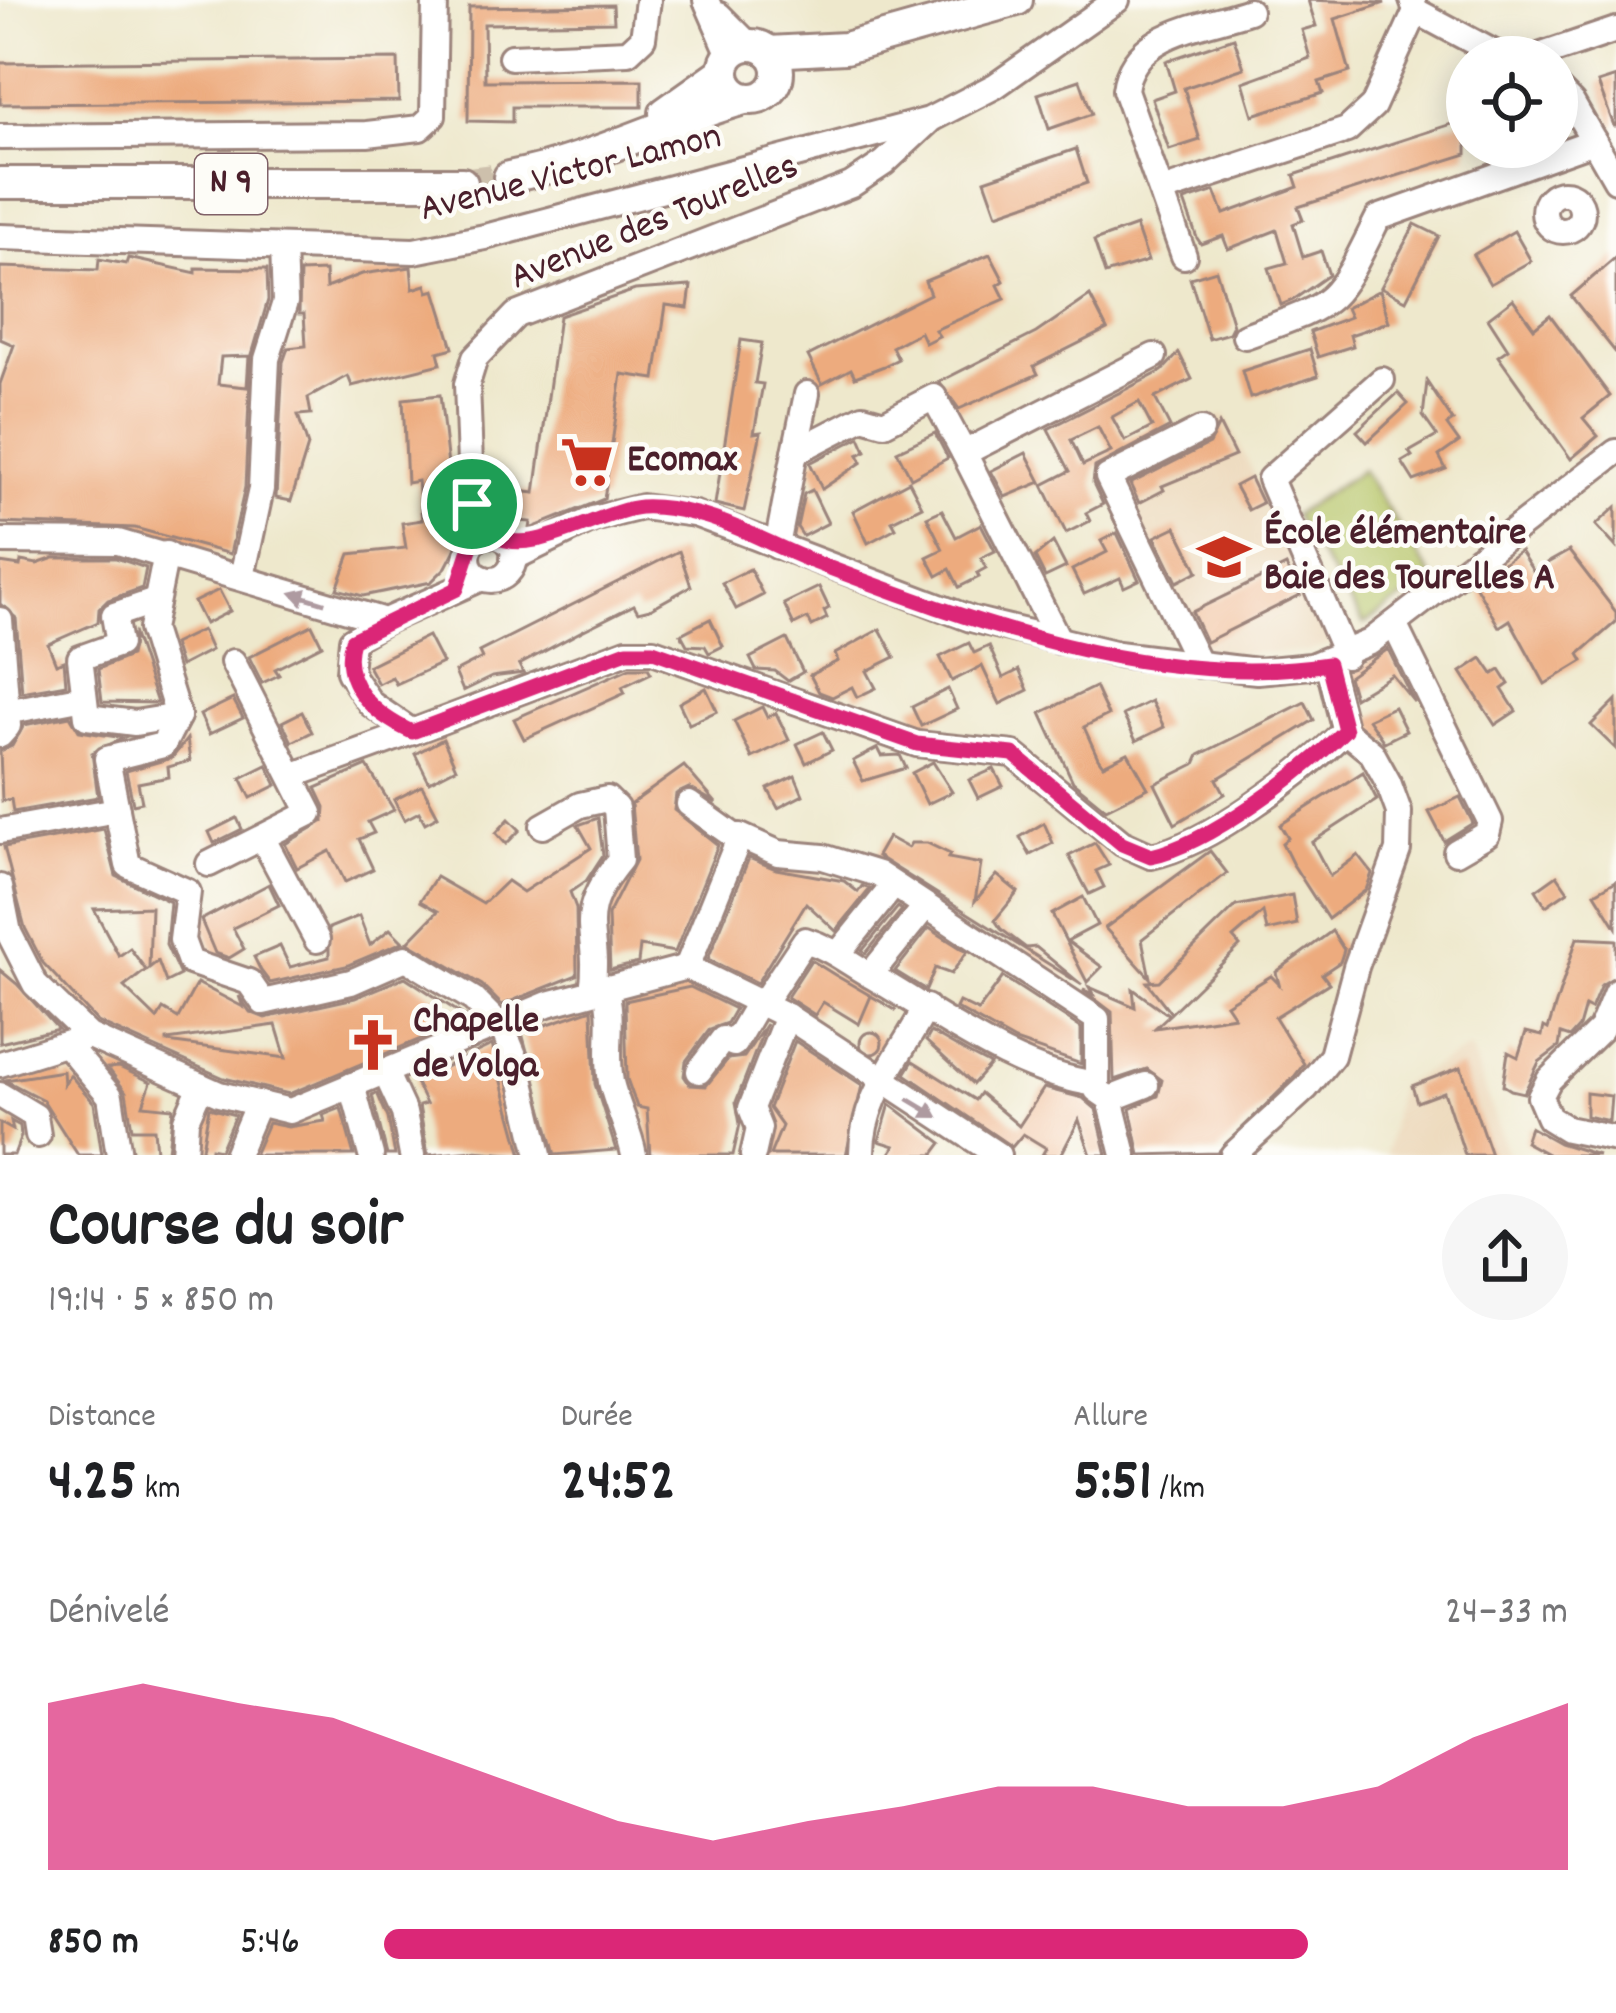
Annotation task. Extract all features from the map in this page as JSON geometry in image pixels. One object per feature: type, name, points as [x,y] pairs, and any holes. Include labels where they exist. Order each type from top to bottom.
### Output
[{"type":"main road","points":[[845,48],[757,96],[691,114],[604,153],[507,172],[624,135],[743,56],[845,48],[1018,0]]},
{"type":"main road","points":[[743,56],[729,88],[757,96]]},
{"type":"main road","points":[[743,56],[779,76],[757,96]]},
{"type":"main road","name":"N 9","points":[[0,179],[461,178]]},
{"type":"street","points":[[0,136],[367,134],[420,128],[433,116],[436,98],[435,0]]},
{"type":"street","points":[[511,57],[628,52],[643,38],[648,0]]},
{"type":"street","name":"Avenue Victor Lamon","points":[[0,237],[414,251],[449,244],[929,120],[995,86],[1118,0]]},
{"type":"street","points":[[708,3],[743,56]]},
{"type":"street","points":[[1162,191],[1347,130],[1364,118],[1414,6],[1466,36]]},
{"type":"street","points":[[1184,256],[1126,89],[1128,68],[1152,44],[1249,11]]},
{"type":"street","points":[[1578,43],[1616,30]]},
{"type":"street","points":[[1578,118],[1616,181],[1580,203]]},
{"type":"street","name":"Avenue des Tourelles","points":[[489,552],[472,504],[467,384],[475,358],[498,329],[546,301],[850,185],[884,163],[929,120]]},
{"type":"street","points":[[1245,336],[1328,306],[1341,293],[1378,218],[1594,141]]},
{"type":"street","points":[[242,577],[260,489],[267,359],[284,302],[283,247]]},
{"type":"street","points":[[964,453],[1154,356]]},
{"type":"street","points":[[1233,1155],[1332,1056],[1356,967],[1398,850],[1399,812],[1372,753],[1345,730],[1337,660],[1270,478],[1382,380]]},
{"type":"street","points":[[777,546],[807,394]]},
{"type":"street","points":[[795,452],[863,418],[884,423],[934,397],[1059,641]]},
{"type":"street","points":[[1199,665],[1108,478],[1201,430]]},
{"type":"street","points":[[412,732],[371,704],[349,672],[352,640],[457,589],[489,552],[642,507],[695,514],[971,620],[1059,641],[1257,671],[1337,660],[1394,624],[1616,452]]},
{"type":"street","points":[[1,544],[118,542],[386,621]]},
{"type":"street","points":[[166,554],[151,628],[178,716],[163,745],[107,759],[128,865],[188,892],[182,940],[195,968],[249,982],[263,1002],[311,994],[413,958],[473,999],[499,1022],[518,1065],[539,1155]]},
{"type":"street","points":[[155,601],[114,615],[119,644],[80,658],[84,697],[91,720],[135,723],[178,716]]},
{"type":"street","points":[[0,620],[3,724],[84,697]]},
{"type":"street","points":[[1394,624],[1490,821],[1487,834],[1456,852]]},
{"type":"street","points":[[294,775],[627,651],[653,651],[917,744],[1013,754],[1122,844],[1151,856],[1200,836],[1321,754],[1345,730]]},
{"type":"street","points":[[209,864],[310,813],[233,662]]},
{"type":"street","points":[[543,826],[580,806],[607,800],[616,808],[620,860],[604,880],[590,914],[598,989],[614,1016],[612,1084],[627,1120],[634,1155]]},
{"type":"street","points":[[689,804],[738,839],[778,853],[861,866],[1097,1019],[1104,1092],[1124,1155]]},
{"type":"street","points":[[0,831],[117,810]]},
{"type":"street","points":[[263,839],[317,940]]},
{"type":"street","points":[[687,967],[738,839]]},
{"type":"street","points":[[839,953],[894,885]]},
{"type":"street","points":[[0,887],[9,933],[35,984],[78,1041],[110,1096],[119,1155]]},
{"type":"street","points":[[870,975],[925,907]]},
{"type":"street","points":[[698,1071],[723,1039],[734,1044],[805,940],[839,953],[1027,1063],[1104,1092],[1146,1085]]},
{"type":"street","points":[[0,1064],[78,1041],[201,1086],[290,1111],[499,1022],[598,989],[687,967],[788,1016],[987,1152]]},
{"type":"street","points":[[1616,992],[1601,1029],[1549,1080],[1540,1097],[1549,1118],[1568,1129],[1616,1138]]},
{"type":"street","points":[[862,1155],[861,1129],[926,1007]]},
{"type":"street","points":[[753,1155],[759,1128],[751,1108],[788,1016]]},
{"type":"street","points":[[386,1074],[404,1113],[412,1155]]},
{"type":"street","points":[[352,1085],[370,1155]]},
{"type":"street","points":[[184,1155],[186,1120],[201,1086]]},
{"type":"street","points":[[0,1096],[35,1116],[38,1135]]},
{"type":"street","points":[[236,1155],[258,1103]]},
{"type":"shaded area","name":"École élémentaire Baie des Tourelles A","points":[[1225,414],[1333,643],[1306,652],[1212,654],[1201,648],[1111,471]]},
{"type":"shaded area","points":[[1470,1048],[1508,1155],[1386,1155],[1398,1086]]},
{"type":"green space","points":[[1362,470],[1433,579],[1364,624],[1293,515]]},
{"type":"building","points":[[1308,0],[1385,3],[1335,19],[1350,72],[1319,82],[1323,93],[1253,115],[1243,82],[1310,58],[1302,30],[1316,26]]},
{"type":"building","points":[[613,5],[614,22],[484,24],[485,81],[642,80],[642,107],[512,107],[512,122],[468,121],[469,7]]},
{"type":"building","points":[[1234,38],[1244,68],[1184,88],[1200,140],[1169,150],[1152,99],[1175,91],[1166,61]]},
{"type":"building","points":[[398,59],[399,101],[0,104],[0,63]]},
{"type":"building","points":[[1616,77],[1616,126],[1614,126],[1598,83]]},
{"type":"building","points":[[1080,80],[1092,114],[1049,129],[1038,94]]},
{"type":"building","points":[[1446,126],[1446,161],[1298,207],[1303,220],[1293,224],[1303,257],[1321,251],[1329,275],[1281,305],[1269,268],[1287,263],[1277,230],[1228,249],[1223,236],[1201,244],[1184,201],[1215,191],[1224,214],[1298,187],[1294,175]]},
{"type":"building","points":[[1076,149],[1087,183],[997,214],[985,180]]},
{"type":"building","points":[[1415,224],[1439,236],[1406,300],[1381,287]]},
{"type":"building","points":[[1136,226],[1148,261],[1105,274],[1094,241]]},
{"type":"building","points":[[1514,231],[1531,261],[1490,284],[1473,255]]},
{"type":"building","points":[[990,254],[1004,281],[998,285],[1005,299],[935,330],[939,336],[925,343],[920,332],[892,347],[898,359],[884,366],[855,377],[851,369],[822,384],[808,356],[930,294],[925,281]]},
{"type":"building","points":[[1616,257],[1616,353],[1571,296]]},
{"type":"building","points":[[128,258],[196,273],[196,268],[267,269],[268,300],[251,358],[245,487],[230,554],[135,528],[0,523],[0,384],[14,345],[0,339],[0,267],[98,270],[99,259],[126,264]],"holes":[[[249,356],[247,387],[218,384],[221,357]]]},
{"type":"building","points":[[411,267],[413,289],[426,285],[428,292],[435,290],[453,348],[438,352],[441,364],[352,386],[348,376],[308,398],[311,414],[298,415],[308,446],[291,501],[276,498],[283,362],[288,348],[306,346],[304,314],[299,314],[300,272],[325,271],[326,288],[362,274]]},
{"type":"building","points":[[1216,270],[1233,325],[1229,333],[1209,339],[1190,278]]},
{"type":"building","points":[[691,286],[688,308],[666,305],[655,379],[622,374],[604,499],[530,529],[531,522],[518,521],[520,508],[507,507],[509,490],[535,493],[559,316],[635,290]]},
{"type":"building","points":[[1380,290],[1389,322],[1350,335],[1353,346],[1318,357],[1310,332],[1350,317],[1346,308]]},
{"type":"building","points":[[1090,296],[1107,329],[1034,366],[1038,374],[959,409],[939,382],[1036,333]]},
{"type":"building","points":[[1513,299],[1534,328],[1550,315],[1610,396],[1583,418],[1598,436],[1571,459],[1498,356],[1508,349],[1488,318]]},
{"type":"building","points":[[741,340],[762,343],[755,383],[763,384],[754,433],[761,432],[744,511],[715,504]]},
{"type":"building","points":[[1310,349],[1318,376],[1250,398],[1242,371]]},
{"type":"building","points":[[1179,353],[1192,379],[1155,398],[1170,427],[1095,467],[1093,483],[1103,504],[1086,513],[1090,521],[1066,533],[1043,485],[1070,471],[1048,429],[1162,371]],"holes":[[[1139,402],[1152,427],[1125,441],[1112,417]],[[1098,427],[1111,452],[1083,465],[1071,440]]]},
{"type":"building","points":[[1427,382],[1453,421],[1447,425],[1459,442],[1439,456],[1446,469],[1414,481],[1402,462],[1412,456],[1409,452],[1437,436],[1423,416]]},
{"type":"building","points":[[1398,393],[1408,404],[1367,442],[1357,431]]},
{"type":"building","points":[[440,395],[457,546],[446,567],[431,582],[363,596],[337,589],[350,554],[406,548],[402,523],[422,520],[418,481],[407,483],[403,399]]},
{"type":"building","points":[[1219,424],[1235,456],[1162,486],[1164,490],[1139,503],[1130,484],[1209,444]]},
{"type":"building","points":[[935,433],[948,458],[911,478],[897,451]]},
{"type":"building","points":[[860,437],[866,451],[858,455],[862,462],[822,489],[810,463]]},
{"type":"building","points":[[1026,453],[1041,482],[1005,497],[991,471]]},
{"type":"building","points":[[1250,478],[1262,503],[1248,510],[1235,486]]},
{"type":"building","points":[[909,481],[922,506],[892,521],[896,528],[868,543],[853,511]]},
{"type":"building","points":[[812,490],[828,523],[803,536],[797,527],[804,494]]},
{"type":"building","points":[[1616,507],[1616,547],[1596,525]]},
{"type":"building","points":[[942,510],[956,537],[981,524],[995,551],[981,558],[986,568],[977,573],[979,577],[959,587],[950,569],[937,576],[927,557],[943,549],[927,517]]},
{"type":"building","points":[[1176,527],[1198,571],[1177,582],[1155,537]]},
{"type":"building","points":[[1117,533],[1139,580],[1124,587],[1120,578],[1084,594],[1072,570],[1107,552],[1101,541]]},
{"type":"building","points":[[1053,542],[1066,567],[1045,577],[1035,557]]},
{"type":"building","points":[[679,551],[691,586],[650,609],[638,612],[634,605],[582,631],[519,665],[523,673],[492,677],[463,691],[455,672],[482,658],[479,652]]},
{"type":"building","points":[[1520,551],[1533,571],[1569,551],[1616,612],[1616,622],[1579,654],[1583,661],[1545,684],[1510,620],[1499,627],[1474,583]]},
{"type":"building","points":[[54,558],[116,558],[146,568],[142,588],[108,600],[99,609],[98,622],[48,644],[56,664],[64,661],[66,684],[22,692],[16,618],[0,604],[0,563],[20,566],[21,561],[37,564]]},
{"type":"building","points":[[1286,566],[1300,595],[1206,642],[1192,612]]},
{"type":"building","points":[[750,569],[763,595],[736,609],[722,583]]},
{"type":"building","points":[[819,587],[829,608],[824,611],[827,618],[812,626],[808,618],[794,625],[784,604]]},
{"type":"building","points":[[219,590],[230,611],[205,624],[194,602]]},
{"type":"building","points":[[710,619],[723,646],[709,653],[705,646],[687,645],[681,634]]},
{"type":"building","points":[[312,625],[322,645],[275,669],[279,675],[262,683],[249,657]]},
{"type":"building","points":[[880,629],[895,657],[867,671],[876,688],[857,697],[852,687],[832,697],[819,692],[810,675],[838,661],[835,654]]},
{"type":"building","points":[[202,630],[211,650],[180,666],[173,644]]},
{"type":"building","points":[[134,635],[157,703],[102,702],[98,669],[130,656]]},
{"type":"building","points":[[428,636],[442,663],[396,684],[392,677],[378,684],[368,666]]},
{"type":"building","points":[[787,639],[803,672],[788,681],[775,671],[756,670],[750,658]]},
{"type":"building","points":[[969,643],[974,653],[989,646],[1003,678],[1019,670],[1028,690],[1000,704],[982,666],[952,681],[940,657]]},
{"type":"building","points":[[1388,649],[1414,702],[1392,675],[1354,698],[1348,677]]},
{"type":"building","points":[[1482,658],[1493,674],[1500,670],[1509,684],[1502,689],[1516,711],[1495,725],[1461,672]]},
{"type":"building","points":[[630,668],[648,668],[651,673],[622,687],[625,693],[524,739],[514,719]]},
{"type":"building","points":[[1095,687],[1108,715],[1084,727],[1098,758],[1103,765],[1128,753],[1148,788],[1106,809],[1073,782],[1041,713]]},
{"type":"building","points":[[706,688],[717,711],[689,724],[679,703]]},
{"type":"building","points":[[948,689],[957,709],[921,726],[912,707]]},
{"type":"building","points":[[233,699],[243,718],[209,734],[200,715]]},
{"type":"building","points":[[1616,700],[1616,749],[1591,725]]},
{"type":"building","points":[[1151,701],[1164,727],[1136,741],[1123,715]]},
{"type":"building","points":[[1305,702],[1314,720],[1217,779],[1225,794],[1175,824],[1155,784],[1195,764],[1199,755]]},
{"type":"building","points":[[762,707],[767,717],[776,713],[789,740],[752,758],[734,721]]},
{"type":"building","points":[[1394,707],[1406,731],[1384,742],[1368,719]]},
{"type":"building","points":[[302,712],[312,732],[292,742],[282,722]]},
{"type":"building","points":[[70,716],[79,731],[123,738],[92,753],[98,797],[13,812],[11,799],[2,801],[0,751],[12,746],[24,725]]},
{"type":"building","points":[[823,732],[832,750],[806,763],[797,744]]},
{"type":"building","points":[[187,739],[190,761],[168,767],[169,777],[138,783],[142,802],[133,804],[126,771],[172,758]]},
{"type":"building","points":[[443,739],[456,768],[429,782],[415,754]]},
{"type":"building","points":[[878,748],[882,756],[900,755],[906,768],[863,781],[853,761]]},
{"type":"building","points":[[933,762],[952,792],[927,804],[912,773]]},
{"type":"building","points":[[267,765],[277,785],[251,798],[241,778]]},
{"type":"building","points":[[367,766],[394,810],[368,822],[374,833],[359,839],[373,869],[345,882],[330,851],[297,868],[285,844],[324,821],[325,807],[316,788]]},
{"type":"building","points":[[684,766],[716,803],[689,788],[676,794],[674,810],[718,845],[675,952],[640,946],[638,963],[610,970],[608,915],[636,860],[631,804]]},
{"type":"building","points":[[994,769],[1003,786],[978,798],[969,780]]},
{"type":"building","points":[[1363,772],[1377,800],[1312,842],[1330,876],[1358,855],[1372,873],[1366,890],[1328,919],[1292,863],[1282,843],[1288,838],[1280,825]]},
{"type":"building","points":[[795,776],[803,795],[778,808],[768,789]]},
{"type":"building","points":[[422,786],[438,816],[425,823],[419,812],[404,820],[394,800]]},
{"type":"building","points":[[1460,797],[1473,823],[1444,841],[1429,812]]},
{"type":"building","points":[[237,818],[242,829],[214,843],[209,832]]},
{"type":"building","points":[[598,818],[603,855],[586,881],[570,892],[576,908],[577,975],[502,1005],[482,985],[408,942],[438,911],[420,901],[436,877],[483,904],[507,881],[523,892],[591,848],[578,825]]},
{"type":"building","points":[[509,819],[520,830],[506,844],[496,833]]},
{"type":"building","points":[[1044,823],[1053,843],[1030,855],[1020,837]]},
{"type":"building","points":[[104,829],[116,876],[170,902],[166,945],[180,975],[166,982],[158,961],[149,968],[151,907],[94,909],[119,956],[130,948],[146,970],[124,987],[157,1019],[163,1009],[178,1018],[197,983],[243,1007],[239,996],[250,1012],[265,1018],[355,998],[405,977],[469,1019],[289,1094],[224,1078],[98,1022],[43,963],[25,928],[4,847]],"holes":[[[276,1025],[286,1058],[167,1042],[167,1040]]]},
{"type":"building","points":[[888,837],[908,848],[911,843],[927,843],[950,854],[948,858],[981,864],[975,901],[997,875],[1018,892],[995,920],[1001,929],[1026,948],[1036,947],[1082,985],[877,856]]},
{"type":"building","points":[[1095,843],[1109,865],[1096,871],[1104,887],[1089,894],[1069,856]]},
{"type":"building","points":[[1210,851],[1227,873],[1142,939],[1150,978],[1105,928]]},
{"type":"building","points":[[749,858],[776,869],[844,881],[858,892],[862,886],[870,889],[836,931],[806,903],[757,983],[708,959]]},
{"type":"building","points":[[1557,875],[1568,891],[1546,906],[1536,890]]},
{"type":"building","points":[[1616,881],[1616,927],[1595,893]]},
{"type":"building","points":[[269,884],[279,905],[233,928],[244,949],[229,958],[215,953],[201,920]]},
{"type":"building","points":[[1292,895],[1297,924],[1267,931],[1263,912],[1233,938],[1240,946],[1171,1013],[1147,982],[1159,981],[1236,906]]},
{"type":"building","points":[[1083,897],[1097,925],[1067,941],[1102,967],[1087,982],[1052,914]]},
{"type":"building","points":[[898,907],[902,910],[866,953],[862,951]]},
{"type":"building","points":[[359,916],[370,945],[390,929],[403,942],[346,966],[270,983],[254,957],[280,946],[290,967],[329,957],[329,928]]},
{"type":"building","points":[[929,928],[967,952],[951,974],[935,968],[926,990],[895,971]]},
{"type":"building","points":[[1332,931],[1344,950],[1340,962],[1322,974],[1329,983],[1275,1017],[1304,1064],[1294,1077],[1217,1153],[1140,1155],[1130,1109],[1158,1096],[1162,1080],[1147,1069],[1114,1080],[1112,1012],[1083,990],[1093,994],[1089,987],[1135,1007],[1133,989],[1169,1015],[1155,1028],[1234,1016],[1226,1004],[1271,976],[1279,984],[1276,972]]},
{"type":"building","points":[[1577,938],[1616,940],[1616,976],[1601,985],[1591,1009],[1585,1006],[1579,1027],[1570,1037],[1561,1034],[1559,1047],[1539,1062],[1524,1093],[1511,1090],[1503,1085],[1508,1052],[1518,1057],[1526,1032],[1542,1036],[1544,1027],[1548,1029]]},
{"type":"building","points":[[811,960],[897,1011],[871,996],[859,1024],[823,1002],[815,1015],[787,997]]},
{"type":"building","points":[[0,970],[17,984],[58,1029],[0,1043]]},
{"type":"building","points":[[1003,977],[1081,1028],[1081,1064],[1015,1041],[956,1008],[959,1002],[978,1011]]},
{"type":"building","points":[[690,987],[735,1009],[727,1023],[710,1029],[686,1061],[684,1076],[690,1085],[706,1086],[728,1059],[744,1057],[766,1024],[736,1102],[740,1124],[733,1155],[650,1155],[647,1109],[637,1107],[627,1079],[625,1001]]},
{"type":"building","points":[[592,1009],[595,1084],[616,1150],[555,1155],[522,1033]]},
{"type":"building","points":[[871,1032],[882,1043],[871,1054],[860,1043]]},
{"type":"building","points":[[931,1032],[990,1065],[973,1084],[926,1041]]},
{"type":"building","points":[[795,1041],[862,1085],[846,1155],[770,1155],[782,1126],[769,1108]]},
{"type":"building","points":[[492,1045],[522,1155],[474,1151],[428,1155],[419,1106],[426,1104],[415,1081]]},
{"type":"building","points":[[913,1061],[975,1100],[980,1093],[1019,1126],[1044,1088],[1083,1098],[1096,1109],[1107,1155],[1091,1155],[1079,1120],[1061,1155],[1042,1155],[1046,1148],[1023,1134],[1012,1147],[905,1074]]},
{"type":"building","points":[[119,1067],[151,1082],[143,1105],[173,1108],[168,1151],[156,1152],[154,1129],[132,1129],[126,1092],[108,1068]]},
{"type":"building","points":[[1461,1067],[1491,1155],[1465,1155],[1444,1092],[1417,1102],[1412,1086]]},
{"type":"building","points":[[63,1071],[64,1084],[70,1075],[94,1103],[102,1155],[78,1155],[43,1100],[5,1080]]},
{"type":"building","points":[[377,1093],[395,1155],[387,1155],[372,1095]]},
{"type":"building","points":[[1586,1093],[1611,1096],[1609,1121],[1586,1116]]},
{"type":"building","points":[[890,1104],[942,1143],[933,1155],[889,1155],[895,1146],[879,1141]]},
{"type":"building","points":[[209,1108],[235,1115],[220,1150],[211,1148],[210,1155],[201,1154]]},
{"type":"building","points":[[341,1108],[354,1155],[254,1155],[268,1123],[288,1127],[325,1121],[323,1115]]},
{"type":"building","points":[[11,1121],[20,1126],[21,1136],[14,1155],[0,1155],[0,1123],[13,1130]]},
{"type":"building","points":[[1530,1127],[1559,1143],[1598,1155],[1549,1155],[1525,1142]]},
{"type":"tunnel","points":[[462,183],[509,177]]},
{"type":"place","name":"Ecomax","points":[[587,462]]},
{"type":"place","name":"École élémentaire Baie des Tourelles A","points":[[1224,557]]},
{"type":"place","name":"Chapelle de Volga","points":[[373,1045]]},
{"type":"route","points":[[472,504],[493,534],[506,541],[549,538],[593,519],[642,507],[695,514],[971,620],[1059,641],[1118,654],[1257,671],[1328,664],[1345,730],[1321,754],[1200,836],[1151,856],[1122,844],[1013,754],[917,744],[653,651],[627,651],[412,732],[392,722],[358,690],[347,655],[352,640],[457,589],[472,543],[472,504]]}]
